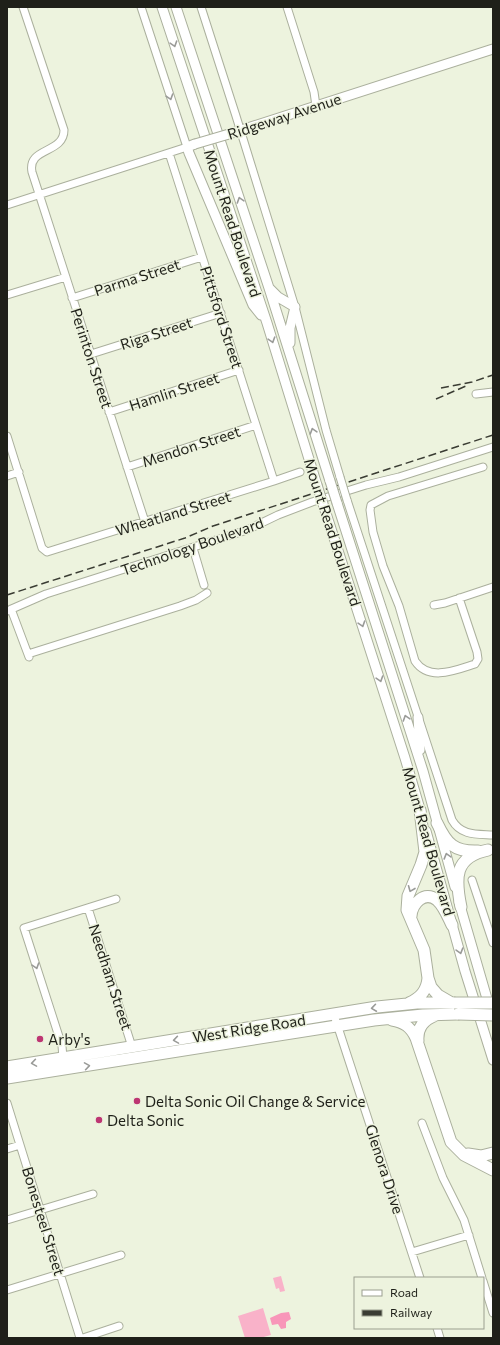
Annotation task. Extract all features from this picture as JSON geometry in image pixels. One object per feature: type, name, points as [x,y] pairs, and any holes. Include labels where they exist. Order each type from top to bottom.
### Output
[{"type":"highway","points":[[420,810],[425,852],[410,889],[407,905],[408,912],[424,950],[428,978],[431,986],[438,995],[454,1003]]},
{"type":"highway","points":[[437,823],[447,840],[456,848],[466,851],[490,850]]},
{"type":"highway","points":[[461,907],[458,884],[459,868],[468,857],[490,850]]},
{"type":"highway","points":[[413,923],[412,913],[414,905],[421,899],[428,897],[435,899],[440,903],[452,925]]},
{"type":"highway","points":[[402,1004],[410,1002],[422,995],[426,989],[428,978]]},
{"type":"highway","name":"West Ridge Road","points":[[7,1067],[402,1004],[493,1003]]},
{"type":"highway","points":[[419,1044],[418,1032],[422,1025],[430,1018],[438,1014]]},
{"type":"highway","name":"West Ridge Road","points":[[7,1078],[384,1019],[438,1014],[493,1016]]},
{"type":"highway","points":[[384,1019],[398,1021],[407,1025],[414,1033],[452,1144],[468,1157],[493,1170]]},
{"type":"highway","points":[[458,1150],[475,1156],[484,1156],[493,1153]]},
{"type":"main road","name":"Mount Read Boulevard","points":[[162,7],[267,323],[400,744],[452,925],[493,1060]]},
{"type":"main road","name":"Mount Read Boulevard","points":[[176,7],[293,362],[423,771],[493,1016]]},
{"type":"main road","name":"Ridgeway Avenue","points":[[191,146],[493,49]]},
{"type":"main road","points":[[191,146],[254,305],[267,323]]},
{"type":"main road","points":[[269,288],[278,297],[295,307],[289,339],[293,362]]},
{"type":"main road","points":[[418,717],[419,743],[423,771]]},
{"type":"street","name":"Perinton Street","points":[[24,7],[64,130],[63,137],[58,144],[37,155],[32,164],[32,172],[145,522]]},
{"type":"street","name":"Mount Read Boulevard","points":[[141,7],[191,146]]},
{"type":"street","name":"Mount Read Boulevard","points":[[201,7],[295,307],[326,430],[340,478],[449,814],[455,825],[468,834],[493,835]]},
{"type":"street","points":[[287,7],[314,92],[316,106]]},
{"type":"street","name":"Ridgeway Avenue","points":[[7,204],[191,146]]},
{"type":"street","name":"Pittsford Street","points":[[169,153],[274,481]]},
{"type":"street","name":"Parma Street","points":[[72,298],[202,257]]},
{"type":"street","points":[[7,295],[66,276]]},
{"type":"street","name":"Riga Street","points":[[91,354],[221,312]]},
{"type":"street","name":"Hamlin Street","points":[[109,412],[239,370]]},
{"type":"street","points":[[476,394],[493,392]]},
{"type":"street","name":"Mendon Street","points":[[127,467],[256,425]]},
{"type":"street","points":[[7,436],[19,472],[7,476]]},
{"type":"street","name":"Technology Boulevard","points":[[9,610],[46,594],[246,530],[278,515],[312,502],[366,485],[399,477],[493,447]]},
{"type":"street","points":[[459,598],[478,659],[475,664],[445,673],[430,672],[418,666],[415,660],[399,606],[380,558],[373,532],[370,510],[371,505],[388,496],[483,467]]},
{"type":"street","name":"Wheatland Street","points":[[19,472],[42,548],[45,551],[51,551],[300,472]]},
{"type":"street","points":[[193,548],[204,585]]},
{"type":"street","points":[[434,606],[493,587]]},
{"type":"street","points":[[9,610],[29,656],[180,606],[196,600],[207,593]]},
{"type":"street","name":"Mount Read Boulevard","points":[[472,880],[491,930],[493,943]]},
{"type":"street","points":[[63,1058],[62,1046],[24,928],[116,899]]},
{"type":"street","name":"Needham Street","points":[[88,908],[132,1047]]},
{"type":"street","name":"Glenora Drive","points":[[334,1015],[420,1277]]},
{"type":"street","name":"Bonesteel Street","points":[[7,1103],[60,1274],[82,1338]]},
{"type":"street","points":[[422,1123],[443,1178],[463,1217],[482,1277]]},
{"type":"street","points":[[7,1149],[20,1145]]},
{"type":"street","points":[[7,1220],[93,1194]]},
{"type":"street","points":[[412,1252],[469,1235]]},
{"type":"street","points":[[7,1290],[121,1255]]},
{"type":"street","points":[[484,1282],[493,1313]]},
{"type":"street","points":[[82,1338],[119,1326]]},
{"type":"shaded area","points":[[281,1276],[285,1291],[280,1292],[279,1288],[276,1289],[273,1278]]},
{"type":"shaded area","points":[[263,1308],[271,1335],[260,1338],[245,1338],[238,1316]]},
{"type":"shaded area","points":[[289,1312],[291,1319],[286,1322],[286,1328],[281,1329],[278,1324],[272,1325],[270,1318],[281,1313]]},
{"type":"railway","points":[[441,388],[472,382],[493,375]]},
{"type":"railway","points":[[436,399],[466,386]]},
{"type":"railway","points":[[7,595],[185,538],[213,526],[493,435]]},
{"type":"place","name":"Arby's","points":[[40,1039]]},
{"type":"place","name":"Delta Sonic Oil Change & Service","points":[[137,1101]]},
{"type":"place","name":"Delta Sonic","points":[[99,1120]]}]
